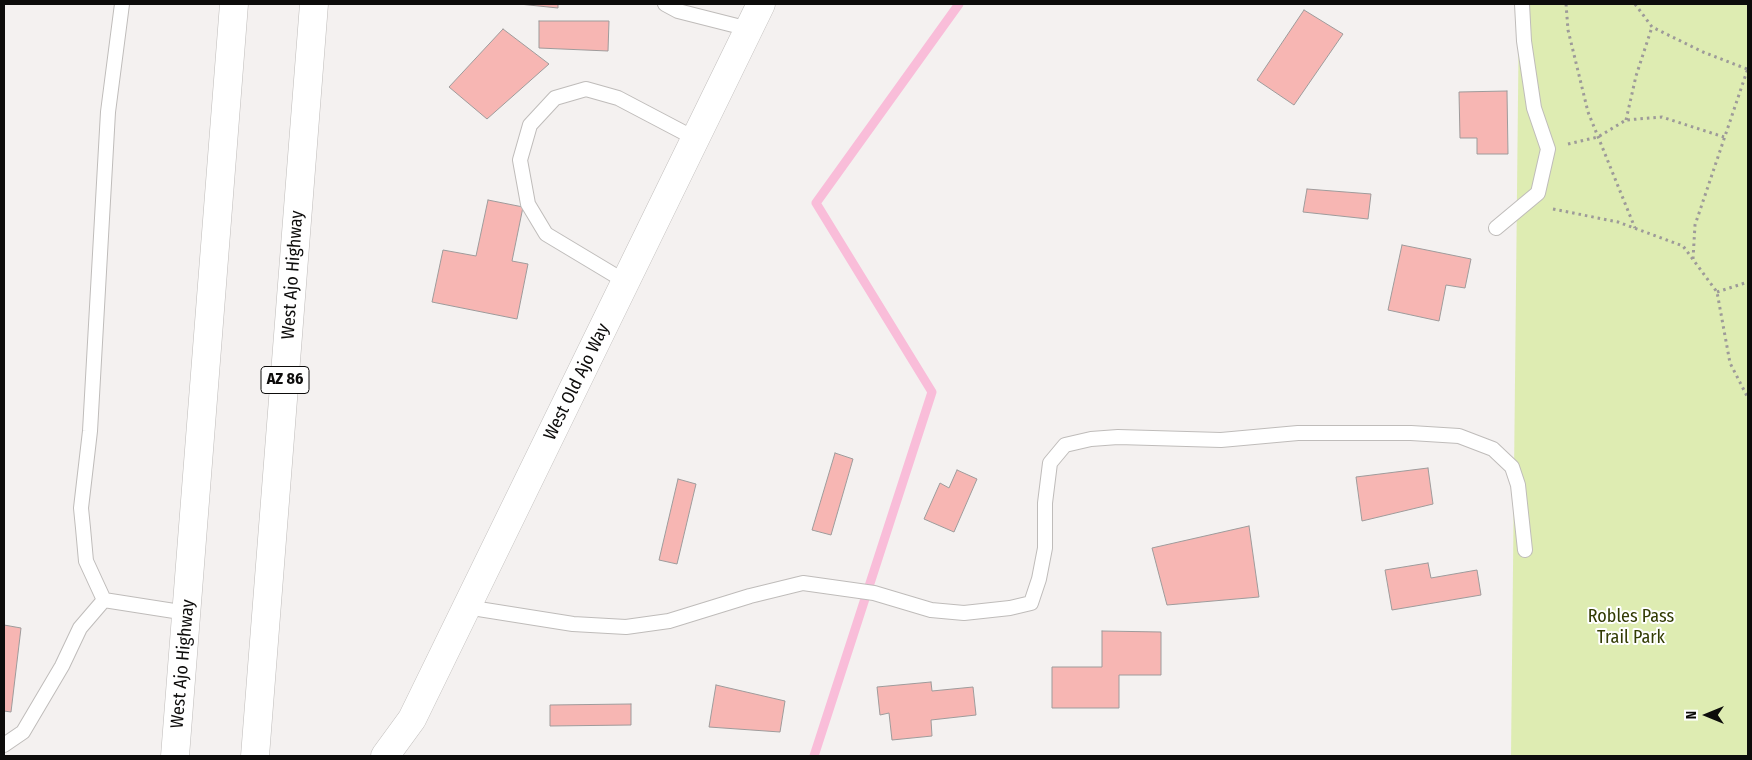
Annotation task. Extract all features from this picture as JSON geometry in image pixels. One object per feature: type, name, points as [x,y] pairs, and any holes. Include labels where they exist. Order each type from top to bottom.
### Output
[{"type":"main road","name":"West Ajo Highway","points":[[175,756],[234,4]]},
{"type":"main road","name":"West Ajo Highway","points":[[255,756],[314,4]]},
{"type":"main road","name":"West Old Ajo Way","points":[[385,756],[412,719],[761,4]]},
{"type":"lane","points":[[104,600],[86,561],[81,508],[90,431],[108,112],[122,4]]},
{"type":"lane","points":[[666,4],[678,11],[749,29]]},
{"type":"lane","points":[[1496,228],[1538,193],[1548,149],[1534,108],[1524,42],[1522,4]]},
{"type":"lane","points":[[626,282],[546,234],[528,204],[520,160],[530,125],[555,98],[586,89],[618,98],[696,139]]},
{"type":"lane","points":[[466,607],[573,624],[626,627],[669,621],[750,596],[803,583],[874,593],[931,610],[964,612],[1010,608],[1031,603],[1040,579],[1045,548],[1045,503],[1050,463],[1065,445],[1092,439],[1221,440],[1298,433],[1411,433],[1459,436],[1493,449],[1512,467],[1518,485],[1525,550]]},
{"type":"lane","points":[[104,600],[187,613]]},
{"type":"lane","points":[[4,745],[23,732],[62,666],[80,628],[104,600]]},
{"type":"path","points":[[1566,4],[1568,30],[1588,112],[1635,229]]},
{"type":"path","points":[[1635,4],[1652,27],[1704,52],[1748,68],[1696,225],[1694,260]]},
{"type":"path","points":[[1626,120],[1636,76],[1652,27]]},
{"type":"path","points":[[1548,149],[1598,137],[1626,120],[1662,117],[1724,137]]},
{"type":"path","points":[[1526,203],[1618,222],[1684,246],[1718,292],[1730,363],[1748,398]]},
{"type":"path","points":[[1718,292],[1748,282]]},
{"type":"green space","name":"Robles Pass Trail Park","points":[[1519,4],[1748,4],[1748,756],[1511,756]]},
{"type":"building","points":[[519,4],[558,4],[558,8]]},
{"type":"building","points":[[1304,10],[1343,34],[1294,105],[1257,80]]},
{"type":"building","points":[[539,21],[609,21],[608,51],[539,48]]},
{"type":"building","points":[[503,29],[549,64],[487,119],[449,87]]},
{"type":"building","points":[[1507,91],[1508,154],[1477,154],[1477,138],[1460,138],[1459,92]]},
{"type":"building","points":[[1307,189],[1371,194],[1368,219],[1303,212]]},
{"type":"building","points":[[488,200],[523,207],[512,261],[528,264],[517,319],[432,302],[443,250],[476,256]]},
{"type":"building","points":[[1402,245],[1471,259],[1465,288],[1446,285],[1439,321],[1388,310]]},
{"type":"building","points":[[835,453],[853,459],[831,535],[812,530]]},
{"type":"building","points":[[1428,468],[1433,504],[1362,521],[1356,477]]},
{"type":"building","points":[[957,470],[977,479],[954,532],[924,519],[940,483],[949,488]]},
{"type":"building","points":[[678,479],[696,484],[677,564],[659,560]]},
{"type":"building","points":[[1249,526],[1259,597],[1167,605],[1152,548]]},
{"type":"building","points":[[1428,563],[1431,578],[1477,570],[1481,595],[1392,610],[1385,570]]},
{"type":"building","points":[[4,625],[21,628],[11,712],[4,711]]},
{"type":"building","points":[[1102,631],[1161,632],[1161,675],[1119,675],[1119,708],[1052,708],[1052,667],[1102,667]]},
{"type":"building","points":[[931,682],[932,691],[973,687],[976,715],[931,720],[932,736],[892,740],[889,713],[880,715],[877,687]]},
{"type":"building","points":[[716,685],[785,701],[780,732],[709,727]]},
{"type":"building","points":[[631,704],[631,725],[550,726],[550,705]]},
{"type":"waterway","points":[[814,756],[932,392],[816,203],[959,4]]}]
